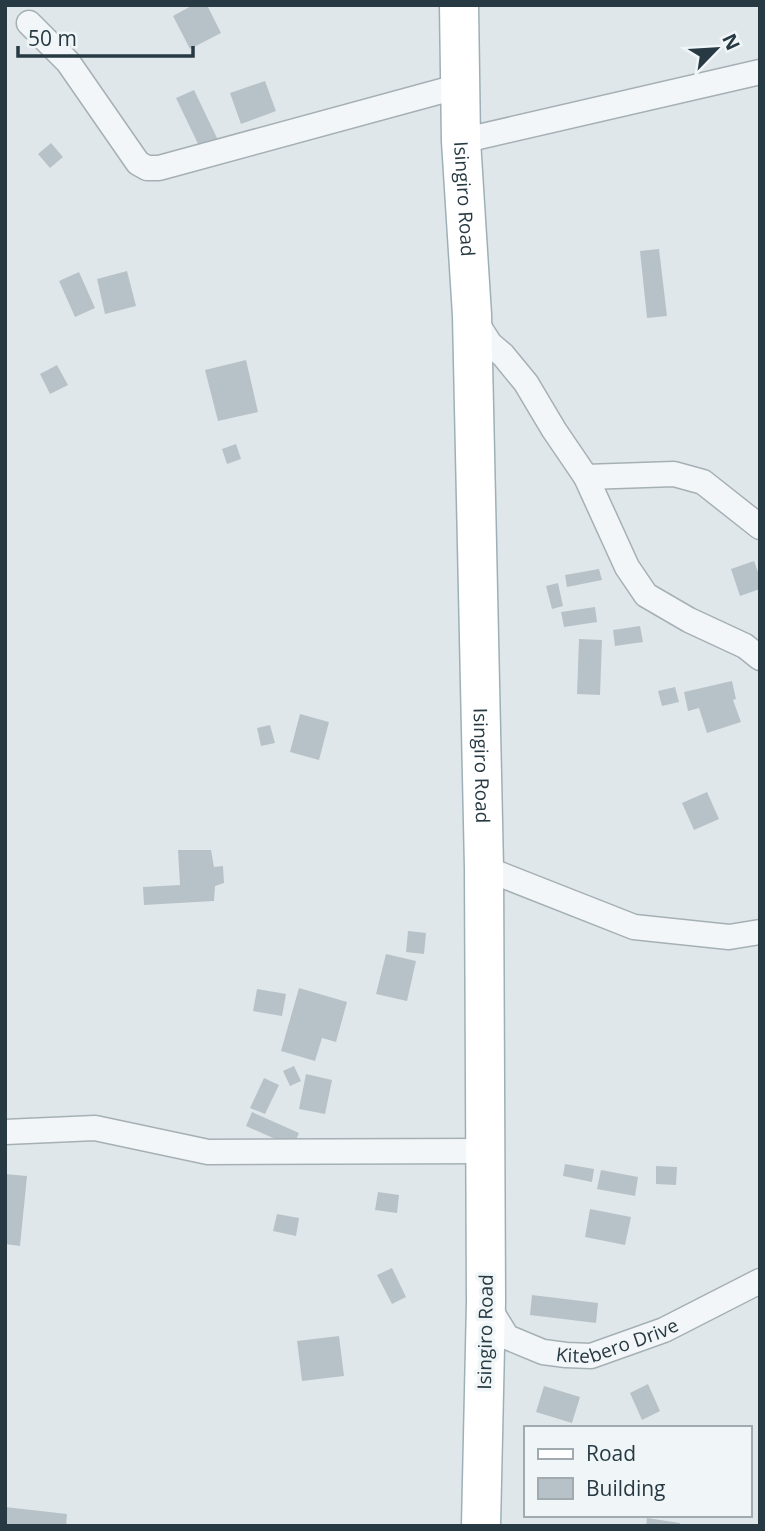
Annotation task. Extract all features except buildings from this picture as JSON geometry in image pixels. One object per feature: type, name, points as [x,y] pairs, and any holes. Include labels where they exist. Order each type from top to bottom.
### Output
[{"type":"main road","name":"Isingiro Road","points":[[459,5],[461,141],[472,315],[484,868],[486,1302],[481,1526]]},
{"type":"street","points":[[29,23],[68,62],[138,163],[147,167],[159,168],[460,86]]},
{"type":"street","points":[[461,141],[760,72]]},
{"type":"street","points":[[472,315],[490,344],[526,383],[586,477],[627,567],[646,595],[689,620],[745,646],[760,658]]},
{"type":"street","points":[[586,477],[674,474],[703,482],[760,527]]},
{"type":"street","points":[[484,868],[635,928],[729,937],[760,932]]},
{"type":"street","points":[[5,1132],[95,1128],[208,1152],[486,1151]]},
{"type":"street","name":"Kitebero Drive","points":[[486,1302],[507,1337],[543,1352],[591,1356],[664,1330],[760,1281]]}]
